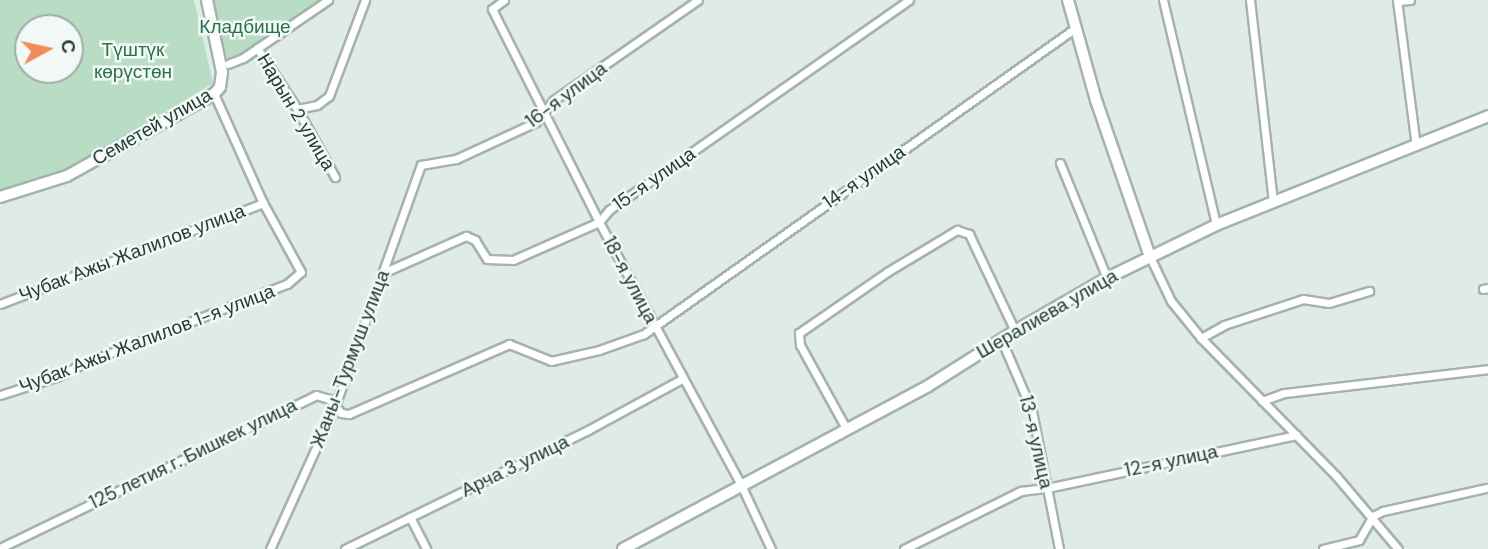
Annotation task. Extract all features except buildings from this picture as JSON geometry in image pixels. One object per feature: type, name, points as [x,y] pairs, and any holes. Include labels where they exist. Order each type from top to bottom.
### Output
[{"type":"street","name":"Семетей улица","points":[[0,197],[67,176],[215,93],[220,87],[222,72],[206,0]]},
{"type":"street","points":[[228,64],[243,58],[328,0]]},
{"type":"street","points":[[298,108],[317,105],[329,96],[365,0]]},
{"type":"street","name":"18-я улица","points":[[504,0],[492,9],[599,222],[741,485],[771,549]]},
{"type":"street","name":"16-я улица","points":[[421,165],[463,156],[536,122],[554,100],[698,0]]},
{"type":"street","name":"15-я улица","points":[[385,272],[466,236],[475,240],[487,259],[513,260],[599,222],[609,210],[909,0]]},
{"type":"street","points":[[1068,0],[1074,29],[1150,257],[1171,301],[1201,338],[1373,516],[1398,549]]},
{"type":"street","points":[[1163,0],[1216,225]]},
{"type":"street","points":[[1250,0],[1273,201]]},
{"type":"street","points":[[1410,0],[1397,1],[1416,146]]},
{"type":"street","name":"14-я улица","points":[[654,325],[1074,29]]},
{"type":"street","name":"Нарын 2 улица","points":[[257,48],[298,108],[335,177]]},
{"type":"street","name":"Чубак Ажы Жалилов 1-я улица","points":[[0,395],[57,377],[85,363],[287,284],[301,272],[263,203],[215,93]]},
{"type":"street","name":"Шералиева улица","points":[[623,549],[928,386],[1001,339],[1107,278],[1216,225],[1488,116]]},
{"type":"street","points":[[1060,163],[1107,278]]},
{"type":"street","name":"Жаны-Турмуш улица","points":[[270,549],[335,406],[421,165]]},
{"type":"street","name":"Чубак Ажы Жалилов улица","points":[[0,304],[263,203]]},
{"type":"street","points":[[847,430],[800,345],[799,333],[887,272],[957,230],[969,234],[1015,331]]},
{"type":"street","points":[[1201,338],[1224,325],[1257,317],[1303,299],[1329,303],[1369,290]]},
{"type":"street","name":"125 летия г. Бишкек улица","points":[[0,548],[309,398],[323,396],[341,413],[349,414],[509,344],[551,361],[599,350],[644,334],[654,325]]},
{"type":"street","name":"13-я улица","points":[[1001,339],[1032,411],[1059,549]]},
{"type":"street","points":[[1262,401],[1284,393],[1488,369]]},
{"type":"street","name":"Арча 3 улица","points":[[345,549],[588,430],[682,379]]},
{"type":"street","name":"12-я улица","points":[[904,549],[1021,491],[1047,488],[1296,435]]},
{"type":"street","points":[[1322,549],[1359,540],[1373,516],[1486,488]]},
{"type":"street","points":[[410,517],[426,549]]},
{"type":"green space","name":"Түштүк көрүстөн","points":[[0,0],[194,0],[213,83],[44,190],[0,201]]},
{"type":"green space","name":"Кладбище","points":[[212,0],[335,0],[249,56],[228,64]]}]
